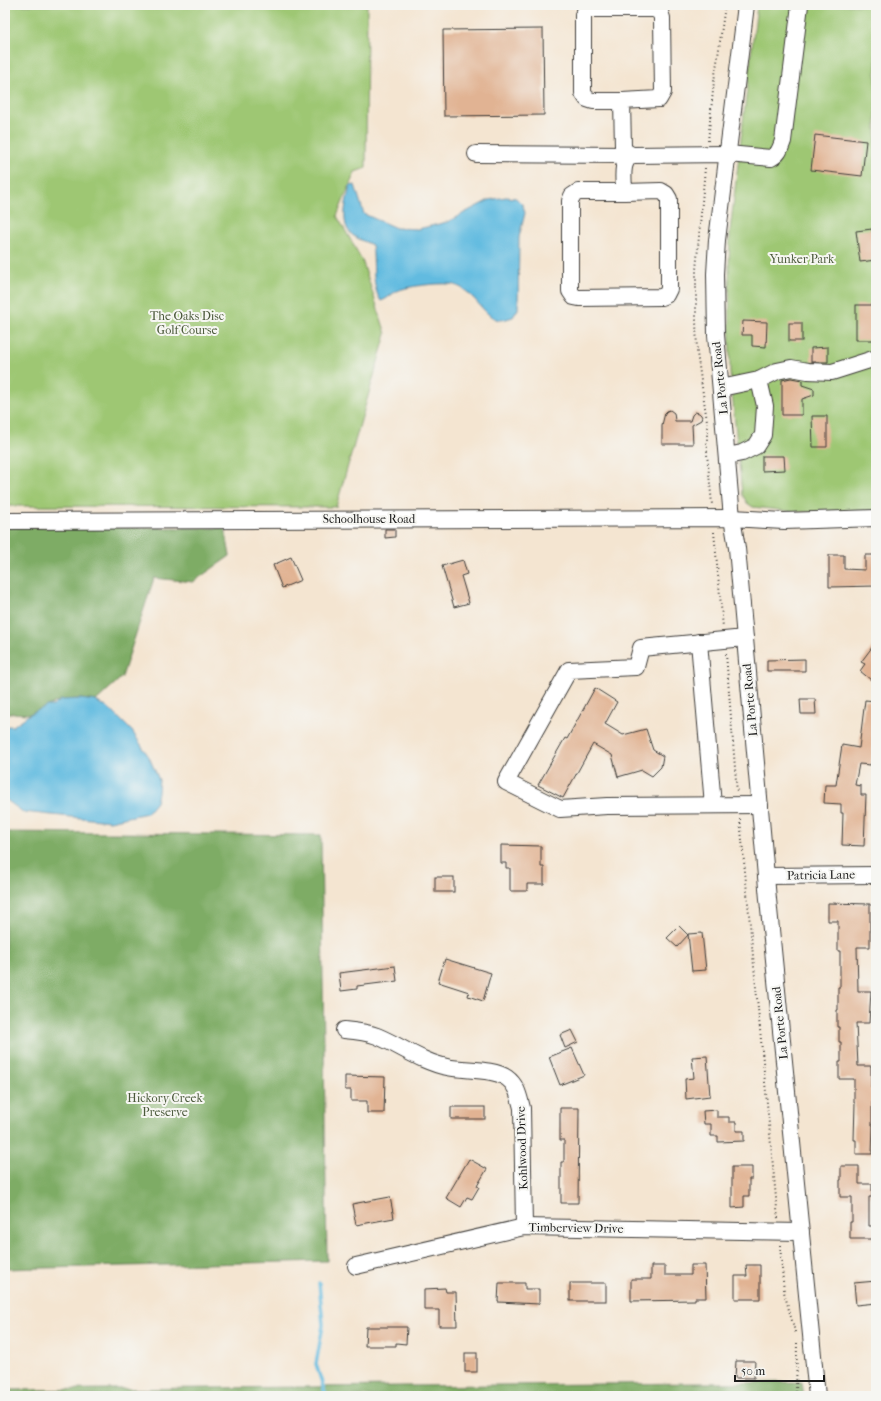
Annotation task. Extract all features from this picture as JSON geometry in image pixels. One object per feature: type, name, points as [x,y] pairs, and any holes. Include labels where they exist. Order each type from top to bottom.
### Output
[{"type":"street","name":"La Porte Road","points":[[746,5],[717,240],[715,274],[716,335],[732,518],[737,548],[766,876],[817,1396]]},
{"type":"street","points":[[476,154],[728,154],[771,158],[777,155],[783,141],[800,5]]},
{"type":"street","points":[[591,9],[654,9],[660,12],[662,18],[662,92],[659,99],[622,101],[587,100],[583,94],[583,15],[586,11],[591,9]]},
{"type":"street","points":[[622,101],[623,148],[626,152],[632,155]]},
{"type":"street","points":[[624,192],[624,164],[626,158],[632,155]]},
{"type":"street","points":[[661,191],[666,194],[668,199],[669,289],[666,295],[661,297],[574,297],[570,291],[570,201],[572,196],[578,192],[624,192],[661,191]]},
{"type":"street","points":[[721,388],[759,380],[777,371],[791,368],[808,371],[832,372],[876,358]]},
{"type":"street","points":[[727,456],[756,446],[763,434],[765,406],[759,380]]},
{"type":"street","name":"Schoolhouse Road","points":[[5,521],[732,518],[784,521],[876,518]]},
{"type":"street","points":[[745,638],[641,648],[636,667],[569,670],[506,782],[560,809],[607,806],[760,805]]},
{"type":"street","points":[[699,642],[713,805]]},
{"type":"street","name":"Patricia Lane","points":[[766,876],[876,875]]},
{"type":"street","name":"Kohlwood Drive","points":[[344,1030],[362,1031],[376,1035],[428,1062],[447,1067],[498,1073],[514,1085],[519,1094],[522,1108],[524,1227]]},
{"type":"street","name":"Timberview Drive","points":[[356,1266],[524,1227],[801,1232]]},
{"type":"path","points":[[779,1231],[784,1292],[797,1338],[796,1396]]},
{"type":"green space","name":"The Oaks Disc Golf Course","points":[[5,5],[367,5],[366,168],[355,172],[337,216],[362,260],[386,334],[336,507],[5,506]]},
{"type":"green space","name":"Yunker Park","points":[[757,5],[876,5],[876,511],[796,512],[753,507],[747,503],[742,494],[730,373],[729,262],[730,231]]},
{"type":"green space","points":[[5,527],[225,528],[230,556],[193,582],[154,578],[122,677],[96,701],[80,699],[61,700],[30,714],[5,713]]},
{"type":"green space","name":"Hickory Creek Preserve","points":[[5,832],[321,835],[327,1261],[5,1269]]},
{"type":"green space","points":[[802,1382],[804,1396],[5,1396],[5,1390]]},
{"type":"water","points":[[355,185],[364,214],[396,228],[418,229],[447,222],[489,200],[506,197],[516,198],[523,205],[525,213],[519,237],[518,309],[513,317],[501,320],[494,318],[488,314],[465,290],[458,286],[449,284],[430,284],[402,289],[381,301],[376,289],[372,245],[350,233],[346,225],[345,208],[347,197],[350,186]]},
{"type":"water","points":[[80,699],[96,701],[111,710],[132,731],[149,757],[159,780],[156,802],[147,813],[110,821],[23,812],[5,799],[5,729],[8,726],[13,726],[30,714],[47,706],[53,706],[61,700]]},
{"type":"building","points":[[543,29],[544,115],[444,116],[443,30]]},
{"type":"building","points":[[815,135],[866,141],[862,176],[811,170]]},
{"type":"building","points":[[872,229],[876,260],[860,262],[856,231]]},
{"type":"building","points":[[856,305],[876,305],[876,340],[856,340]]},
{"type":"building","points":[[743,321],[767,322],[766,347],[752,346],[752,335],[742,335]]},
{"type":"building","points":[[789,323],[802,323],[802,341],[789,341]]},
{"type":"building","points":[[828,347],[828,362],[811,362],[811,348]]},
{"type":"building","points":[[791,378],[802,380],[802,385],[814,389],[814,395],[802,399],[802,415],[782,415],[782,380]]},
{"type":"building","points":[[670,410],[674,413],[675,421],[690,421],[695,412],[701,415],[701,420],[692,425],[693,444],[662,444],[662,425],[665,413]]},
{"type":"building","points":[[812,416],[827,416],[827,447],[813,447]]},
{"type":"building","points":[[762,456],[784,456],[785,470],[762,471]]},
{"type":"building","points":[[385,529],[395,529],[395,537],[385,538]]},
{"type":"building","points":[[829,555],[844,555],[844,569],[865,570],[865,555],[876,555],[876,586],[829,587]]},
{"type":"building","points":[[291,557],[301,580],[282,588],[273,565]]},
{"type":"building","points":[[463,560],[467,574],[461,576],[469,603],[454,607],[442,566]]},
{"type":"building","points":[[876,642],[876,684],[860,671],[865,664],[861,662]]},
{"type":"building","points":[[805,659],[805,671],[767,671],[767,660]]},
{"type":"building","points":[[595,688],[617,702],[605,724],[623,735],[646,729],[653,750],[663,756],[661,767],[652,776],[642,770],[618,777],[612,755],[593,744],[563,798],[538,785],[565,738],[567,739]]},
{"type":"building","points":[[800,699],[815,699],[816,714],[801,714]]},
{"type":"building","points":[[865,700],[876,701],[876,744],[874,743],[871,765],[859,764],[855,785],[861,786],[861,795],[866,795],[864,846],[842,845],[843,813],[841,813],[841,804],[824,803],[825,785],[836,785],[842,745],[859,748]]},
{"type":"building","points":[[501,845],[541,846],[541,867],[544,867],[544,884],[527,884],[527,891],[510,891],[510,868],[506,868],[506,863],[501,863]]},
{"type":"building","points":[[435,877],[454,877],[454,892],[435,892]]},
{"type":"building","points":[[828,903],[870,904],[870,947],[857,947],[858,991],[871,991],[869,1023],[856,1023],[858,1066],[871,1066],[871,1087],[873,1087],[872,1154],[856,1154],[856,1140],[854,1140],[854,1079],[839,1079],[841,1042],[839,1042],[839,1027],[837,1027],[837,1010],[838,987],[840,987],[840,951],[838,951],[838,921],[828,921]]},
{"type":"building","points":[[679,926],[688,935],[677,947],[667,938]]},
{"type":"building","points":[[702,933],[706,970],[692,971],[688,934]]},
{"type":"building","points":[[445,959],[491,973],[483,1001],[468,996],[469,992],[438,982]]},
{"type":"building","points":[[395,966],[397,981],[357,986],[357,989],[341,991],[339,973]]},
{"type":"building","points":[[572,1030],[578,1042],[565,1048],[560,1035]]},
{"type":"building","points":[[572,1048],[584,1075],[560,1085],[549,1057]]},
{"type":"building","points":[[707,1056],[710,1096],[686,1099],[685,1079],[694,1078],[692,1057]]},
{"type":"building","points":[[345,1076],[385,1077],[384,1113],[367,1113],[367,1101],[351,1101],[351,1090],[345,1090]]},
{"type":"building","points":[[451,1107],[485,1107],[485,1119],[451,1119]]},
{"type":"building","points":[[560,1108],[579,1108],[578,1203],[561,1203],[561,1162],[564,1162],[564,1140],[560,1140]]},
{"type":"building","points":[[717,1110],[717,1117],[729,1117],[729,1122],[736,1122],[736,1131],[744,1131],[744,1141],[718,1142],[718,1136],[711,1136],[711,1124],[704,1124],[703,1111]]},
{"type":"building","points":[[469,1159],[487,1169],[477,1186],[479,1187],[472,1199],[467,1197],[461,1207],[446,1198]]},
{"type":"building","points":[[841,1166],[859,1166],[859,1184],[872,1184],[872,1197],[869,1197],[869,1226],[876,1226],[876,1239],[850,1239],[852,1197],[840,1197]]},
{"type":"building","points":[[732,1167],[752,1167],[752,1179],[749,1179],[749,1196],[744,1196],[744,1207],[732,1208]]},
{"type":"building","points":[[390,1197],[394,1218],[356,1225],[352,1204]]},
{"type":"building","points":[[691,1265],[705,1265],[706,1298],[695,1298],[695,1300],[631,1301],[631,1279],[651,1279],[651,1266],[665,1266],[665,1275],[691,1275]]},
{"type":"building","points":[[746,1265],[760,1265],[760,1299],[735,1299],[735,1276],[747,1276]]},
{"type":"building","points":[[876,1281],[876,1303],[856,1305],[854,1283]]},
{"type":"building","points":[[499,1283],[525,1283],[525,1289],[539,1289],[539,1304],[498,1302]]},
{"type":"building","points":[[570,1283],[606,1283],[606,1301],[570,1301]]},
{"type":"building","points":[[445,1288],[446,1292],[456,1292],[457,1326],[439,1326],[439,1310],[424,1310],[424,1289]]},
{"type":"building","points":[[366,1327],[407,1327],[406,1344],[396,1343],[396,1346],[365,1346]]},
{"type":"building","points":[[465,1353],[477,1353],[477,1372],[465,1372]]},
{"type":"building","points":[[736,1361],[755,1361],[754,1378],[735,1378]]},
{"type":"waterway","points":[[319,1283],[323,1325],[316,1364],[326,1396]]}]
